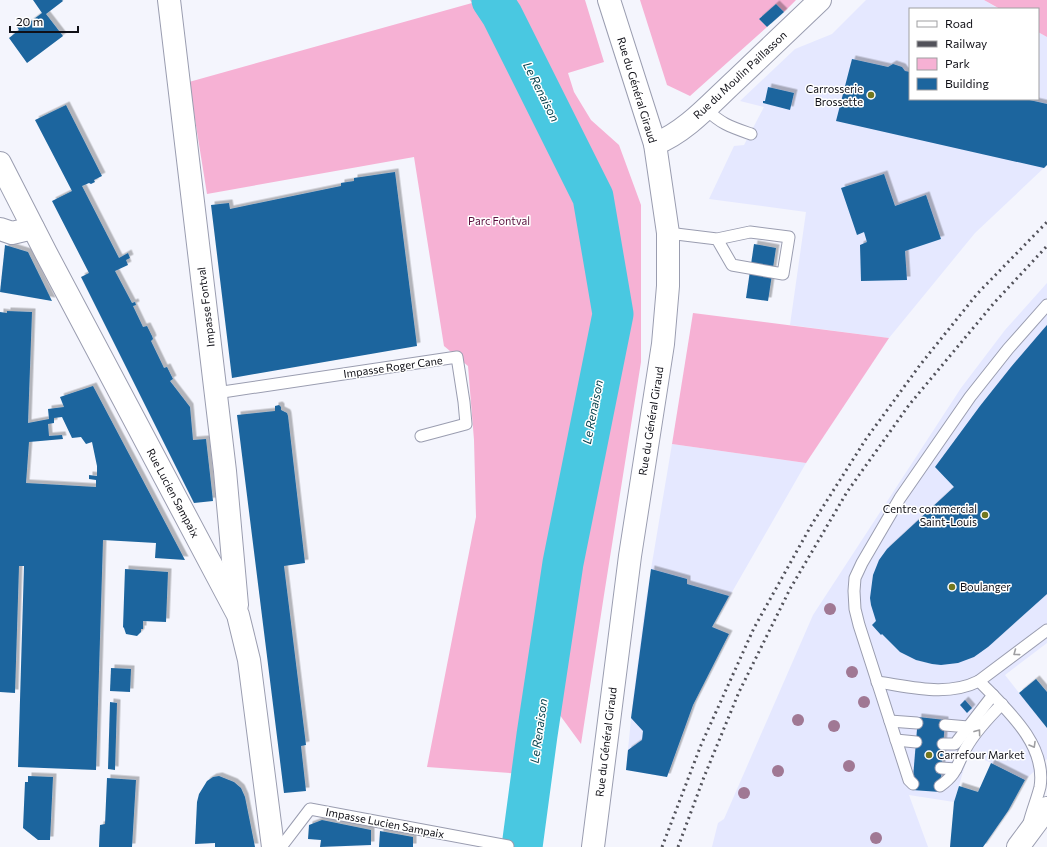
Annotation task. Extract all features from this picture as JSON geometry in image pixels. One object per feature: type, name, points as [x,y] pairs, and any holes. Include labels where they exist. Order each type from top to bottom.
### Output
[{"type":"street","name":"Impasse Fontval","points":[[169,0],[225,471],[238,615]]},
{"type":"street","name":"Rue du Général Giraud","points":[[593,847],[630,556],[663,344],[668,286],[668,234],[655,144],[609,0]]},
{"type":"street","name":"Rue du Moulin Paillasson","points":[[655,144],[680,131],[820,0]]},
{"type":"street","name":"Rue Lucien Sampaix","points":[[0,163],[238,615],[249,660],[273,847]]},
{"type":"street","points":[[0,229],[12,233],[33,228]]},
{"type":"street","points":[[1020,846],[1047,808]]},
{"type":"lane","points":[[706,108],[726,125],[751,134]]},
{"type":"lane","points":[[668,234],[717,239],[750,232],[789,237],[783,274],[732,265],[717,239]]},
{"type":"lane","points":[[913,784],[909,780],[909,765],[896,740],[859,625],[855,609],[855,578],[862,563],[900,498],[970,397],[1008,349],[1047,305]]},
{"type":"lane","name":"Impasse Roger Cane","points":[[216,393],[457,358],[466,424],[421,436]]},
{"type":"lane","points":[[877,682],[938,691],[958,689],[979,681],[1047,630]]},
{"type":"lane","points":[[979,681],[1014,717],[1033,744],[1038,754],[1040,764],[1040,786],[1020,846]]},
{"type":"lane","points":[[944,744],[955,744],[993,695]]},
{"type":"lane","points":[[940,786],[953,775],[966,748],[987,720],[1002,704]]},
{"type":"lane","points":[[890,721],[918,723]]},
{"type":"lane","points":[[945,726],[968,727]]},
{"type":"lane","points":[[896,740],[916,742]]},
{"type":"lane","points":[[941,768],[956,769]]},
{"type":"lane","name":"Impasse Lucien Sampaix","points":[[282,847],[310,808],[508,846]]},
{"type":"shaded area","points":[[866,0],[984,0],[997,8],[909,8],[909,100],[1039,100],[1039,33],[1047,37],[1047,165],[975,233],[889,338],[790,325],[806,212],[709,199],[734,146],[744,145],[764,107],[740,101],[795,49],[832,34]]},
{"type":"shaded area","points":[[1047,283],[1047,643],[1005,675],[1047,728],[1047,759],[1025,780],[969,752],[954,802],[909,795],[928,847],[712,847],[718,823],[724,819],[813,615],[961,388],[1005,330]]},
{"type":"shaded area","points":[[672,444],[806,463],[712,627],[729,634],[693,705],[667,777],[626,770],[633,699],[646,599]]},
{"type":"green space","name":"Parc Fontval","points":[[470,0],[585,0],[604,62],[568,73],[574,92],[591,120],[619,145],[641,205],[641,362],[581,744],[529,673],[522,774],[427,767],[476,517],[474,440],[468,366],[444,346],[414,157],[207,194],[189,82],[472,3]]},
{"type":"green space","points":[[640,0],[796,0],[784,12],[776,4],[759,19],[767,27],[690,96],[667,85]]},
{"type":"green space","points":[[984,0],[1047,0],[1047,37],[1039,33],[1039,8],[998,8]]},
{"type":"green space","points":[[693,313],[889,338],[806,463],[672,444]]},
{"type":"building","points":[[33,0],[63,1],[46,14],[63,36],[27,63],[9,38],[19,30],[17,27],[23,23],[26,25],[42,13]]},
{"type":"building","points":[[776,4],[784,12],[767,27],[759,19]]},
{"type":"building","points":[[852,59],[888,67],[893,64],[902,67],[905,71],[909,72],[909,100],[1029,100],[1047,104],[1047,165],[1044,168],[836,121]]},
{"type":"building","points":[[768,87],[794,93],[790,110],[763,103],[763,101],[765,101]]},
{"type":"building","points":[[66,105],[102,176],[94,180],[95,182],[91,184],[89,183],[82,186],[119,258],[128,253],[130,258],[126,260],[128,265],[115,271],[132,303],[135,302],[136,305],[133,306],[143,327],[147,326],[152,336],[153,339],[151,341],[164,368],[167,367],[173,379],[170,381],[190,407],[193,440],[206,439],[213,501],[194,503],[81,277],[89,273],[52,201],[72,191],[35,120]]},
{"type":"building","points":[[395,172],[417,346],[232,378],[211,205],[229,203],[230,209],[341,186],[341,183],[354,181],[354,178]]},
{"type":"building","points":[[884,174],[895,206],[926,195],[941,239],[905,251],[907,280],[861,281],[860,245],[867,242],[864,232],[857,235],[841,188]]},
{"type":"building","points":[[754,244],[776,248],[768,301],[746,298]]},
{"type":"building","points":[[5,245],[28,252],[52,301],[0,292]]},
{"type":"building","points":[[7,311],[32,312],[28,423],[49,419],[48,409],[64,407],[60,397],[93,386],[185,560],[155,558],[156,543],[103,540],[96,770],[18,767],[24,566],[19,566],[15,693],[0,692],[0,312],[7,313]],"holes":[[[62,417],[72,438],[81,437],[86,444],[92,442],[97,466],[97,476],[89,475],[89,479],[96,480],[96,487],[26,483],[29,442],[63,439],[62,435],[49,436],[48,424],[54,423],[54,418]]]},
{"type":"building","name":"Centre commercial Saint-Louis","points":[[1047,325],[1047,594],[988,647],[974,657],[958,663],[941,665],[916,660],[900,652],[872,625],[876,621],[870,598],[873,575],[879,560],[887,549],[954,487],[935,467],[980,406]]},
{"type":"building","points":[[279,405],[281,410],[287,413],[288,416],[305,563],[284,566],[306,745],[301,746],[306,791],[284,793],[237,415],[275,411],[275,406]]},
{"type":"building","points":[[125,569],[168,572],[166,622],[143,621],[143,629],[141,629],[141,632],[137,636],[126,634],[123,627]]},
{"type":"building","points":[[651,569],[687,579],[687,584],[729,596],[712,627],[729,634],[693,705],[667,777],[626,770],[628,750],[642,740],[643,731],[631,718]]},
{"type":"building","points":[[111,668],[131,669],[130,692],[110,691]]},
{"type":"building","points":[[1036,679],[1047,692],[1047,728],[1019,693]]},
{"type":"building","points":[[965,700],[972,708],[967,713],[960,705]]},
{"type":"building","points":[[110,702],[117,703],[115,770],[108,769]]},
{"type":"building","name":"Carrefour Market","points":[[918,717],[945,720],[940,792],[912,790]]},
{"type":"building","points":[[991,763],[1025,780],[1008,811],[983,847],[950,847],[954,802],[959,786],[978,792]]},
{"type":"building","points":[[28,776],[53,777],[50,840],[38,840],[23,828],[25,782],[28,782]]},
{"type":"building","points":[[219,776],[234,782],[241,788],[245,797],[255,847],[215,847],[215,843],[195,844],[197,802],[199,794],[207,781],[213,777]]},
{"type":"building","points":[[107,778],[136,780],[132,847],[99,847],[100,825],[105,824]]},
{"type":"building","points":[[322,820],[371,830],[371,845],[320,847],[321,840],[308,839],[309,825]]},
{"type":"building","points":[[380,831],[413,837],[413,847],[379,847]]},
{"type":"waterway","name":"Le Renaison","points":[[492,0],[502,15],[593,197],[613,314],[563,563],[522,847]]},
{"type":"railway","points":[[662,847],[701,745],[754,628],[812,524],[866,439],[920,365],[977,294],[1047,222]]},
{"type":"railway","points":[[678,847],[704,777],[739,692],[790,589],[847,492],[909,405],[994,303],[1047,246]]},
{"type":"place","name":"Carrosserie Brossette","points":[[871,95]]},
{"type":"place","name":"Centre commercial Saint-Louis","points":[[985,515]]},
{"type":"place","name":"Boulanger","points":[[952,587]]},
{"type":"place","name":"Carrefour Market","points":[[929,755]]}]
